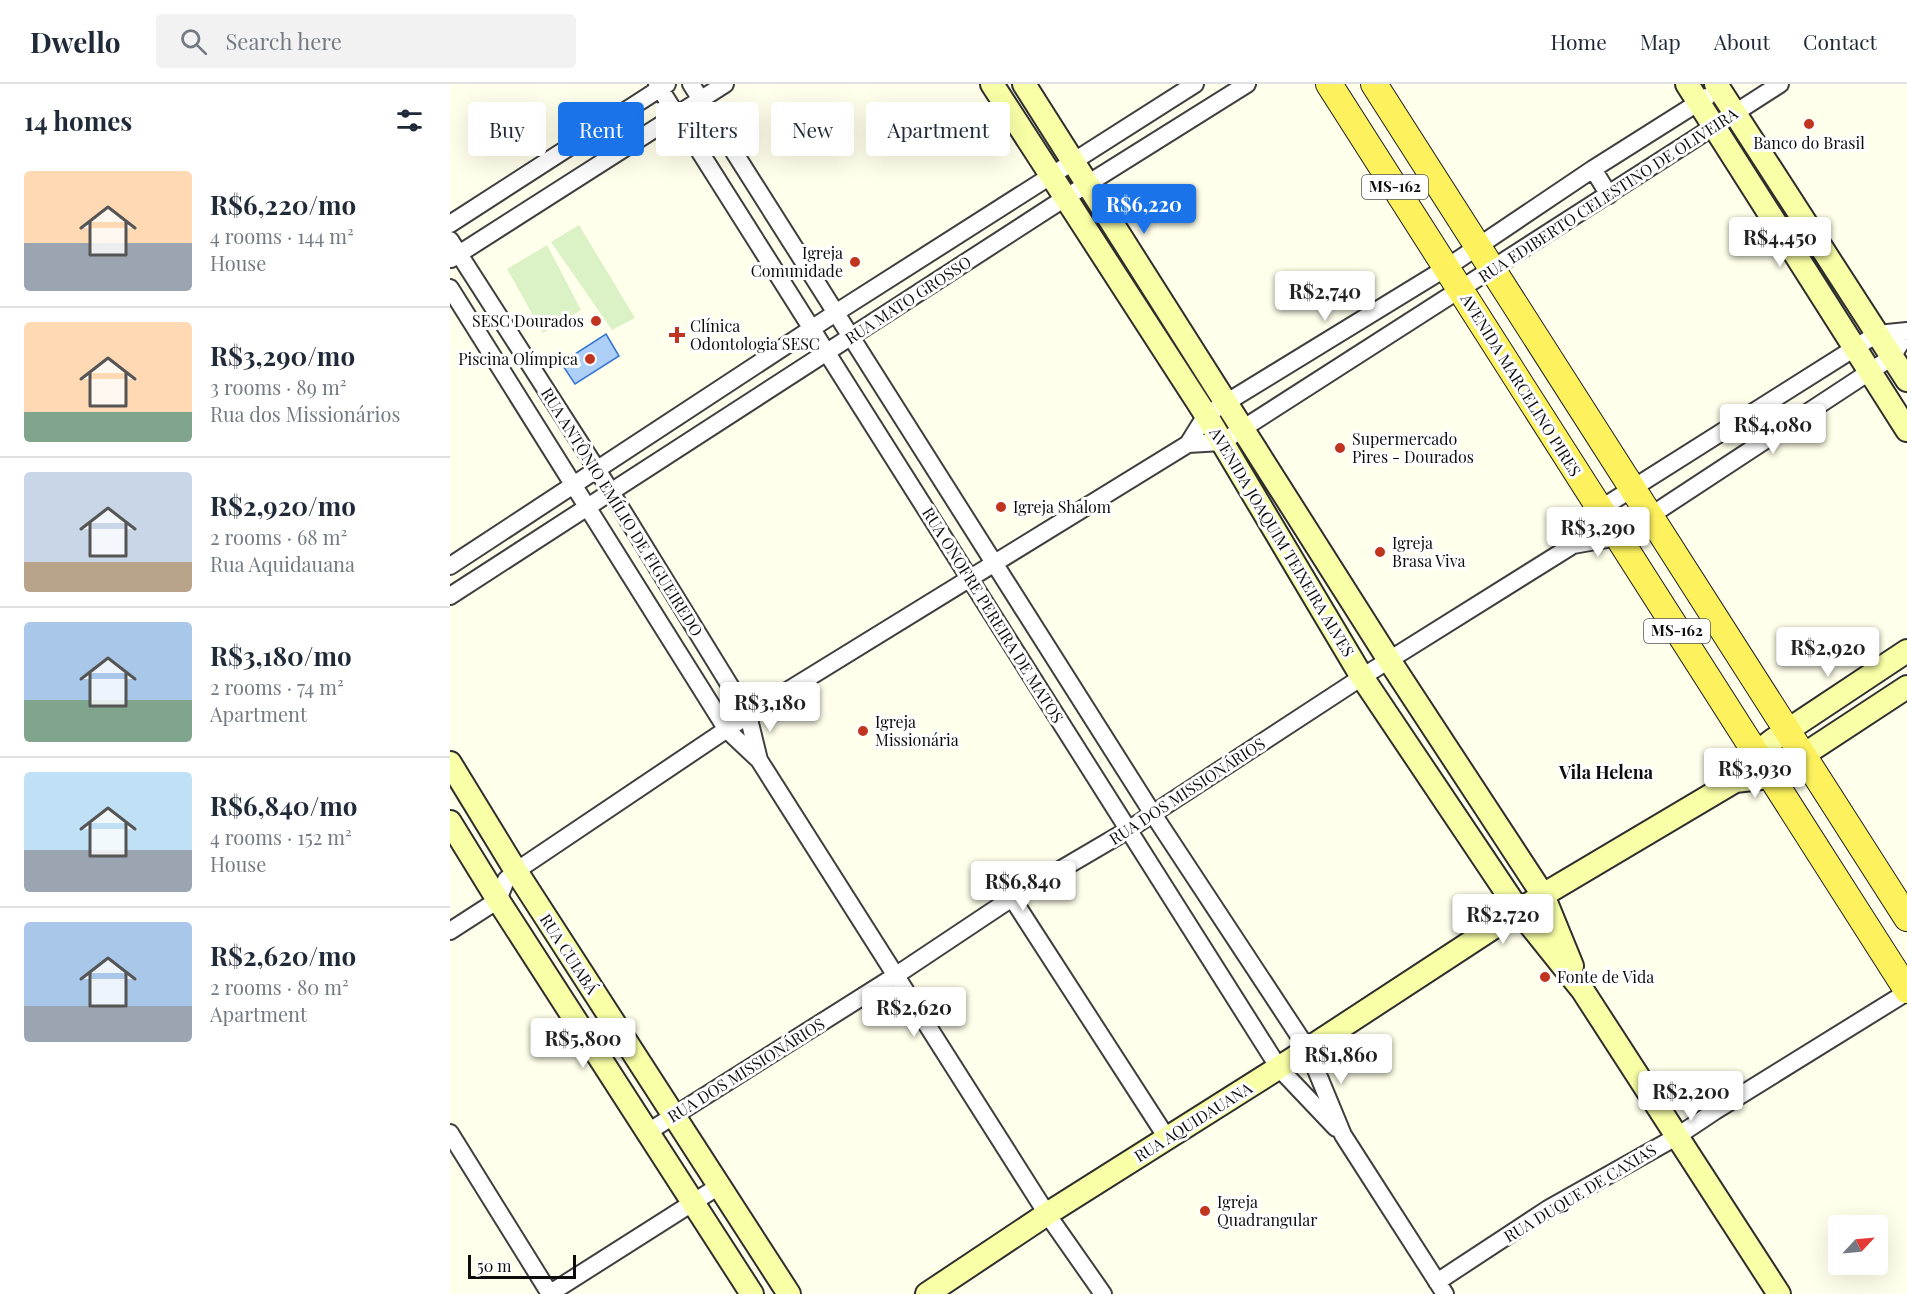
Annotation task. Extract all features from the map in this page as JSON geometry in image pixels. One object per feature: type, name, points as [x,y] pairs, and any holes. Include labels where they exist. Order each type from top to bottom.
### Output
[{"type":"main road","name":"AVENIDA JOAQUIM TEIXEIRA ALVES","points":[[992,84],[1206,415],[1362,677],[1519,911],[1583,991],[1779,1294]]},
{"type":"main road","name":"AVENIDA JOAQUIM TEIXEIRA ALVES","points":[[1024,84],[1389,660],[1543,896],[1583,991]]},
{"type":"main road","name":"AVENIDA MARCELINO PIRES","points":[[1329,84],[1755,754],[1834,873],[1907,991]]},
{"type":"main road","name":"MS-162","points":[[1374,84],[1907,918]]},
{"type":"main road","points":[[1722,86],[1735,114],[1907,380]]},
{"type":"main road","points":[[1693,93],[1907,430]]},
{"type":"main road","name":"RUA AQUIDAUANA","points":[[927,1294],[1047,1214],[1279,1068],[1519,911],[1735,781],[1755,754],[1787,730],[1903,661]]},
{"type":"main road","name":"RUA AQUIDAUANA","points":[[1735,781],[1770,777],[1907,687]]},
{"type":"main road","name":"RUA CUIABÁ","points":[[450,763],[516,872],[789,1294]]},
{"type":"main road","name":"RUA CUIABÁ","points":[[450,822],[752,1294]]},
{"type":"street","name":"RUA ONOFRE PEREIRA DE MATOS","points":[[691,84],[1153,814],[1307,1048],[1343,1135],[1441,1288]]},
{"type":"street","points":[[696,102],[725,84]]},
{"type":"street","name":"RUA MATO GROSSO","points":[[450,566],[837,312],[1196,84]]},
{"type":"street","name":"RUA MATO GROSSO","points":[[450,596],[1065,198],[1247,84]]},
{"type":"street","name":"RUA EDIBERTO CELESTINO DE OLIVEIRA","points":[[1188,444],[1222,442],[1244,429],[1780,84]]},
{"type":"street","name":"RUA ONOFRE PEREIRA DE MATOS","points":[[661,86],[669,102]]},
{"type":"street","points":[[450,224],[661,86]]},
{"type":"street","name":"RUA EDIBERTO CELESTINO DE OLIVEIRA","points":[[450,931],[498,900],[506,880],[516,872],[748,715],[1188,444],[1206,415],[1446,268],[1593,169],[1693,93],[1722,86]]},
{"type":"street","points":[[453,251],[656,127]]},
{"type":"street","name":"RUA ONOFRE PEREIRA DE MATOS","points":[[702,156],[814,329],[1279,1068],[1343,1135]]},
{"type":"street","points":[[716,177],[741,162]]},
{"type":"street","points":[[1593,169],[1609,195]]},
{"type":"street","name":"RUA ANTÔNIO EMÍLIO DE FIGUEIREDO","points":[[453,251],[598,471],[748,715],[759,760]]},
{"type":"street","name":"RUA ANTÔNIO EMÍLIO DE FIGUEIREDO","points":[[450,288],[727,730],[759,760],[1047,1214],[1103,1294]]},
{"type":"street","name":"RUA DOS MISSIONÁRIOS","points":[[648,1132],[895,976],[1012,898],[1128,830],[1362,677],[1573,545],[1600,509],[1877,334],[1907,332]]},
{"type":"street","name":"RUA DOS MISSIONÁRIOS","points":[[1573,545],[1618,537],[1892,357],[1907,332]]},
{"type":"street","points":[[1012,898],[1167,1138]]},
{"type":"street","name":"RUA DUQUE DE CAXIAS","points":[[1441,1288],[1548,1209],[1677,1137],[1907,991]]},
{"type":"street","points":[[450,1133],[549,1294],[719,1186]]},
{"type":"green space","points":[[579,225],[635,318],[612,330],[551,242]]},
{"type":"green space","points":[[547,245],[581,310],[543,333],[507,269]]},
{"type":"water","name":"Piscina Olímpica","points":[[606,334],[619,356],[575,384],[561,363]]},
{"type":"place","name":"Banco do Brasil","points":[[1809,124]]},
{"type":"place","name":"Igreja Comunidade","points":[[855,262]]},
{"type":"place","name":"SESC Dourados","points":[[596,321]]},
{"type":"place","name":"Clínica Odontologia SESC","points":[[677,335]]},
{"type":"place","name":"Piscina Olímpica","points":[[590,359]]},
{"type":"place","name":"Supermercado Pires - Dourados","points":[[1340,448]]},
{"type":"place","name":"Igreja Shalom","points":[[1001,507]]},
{"type":"place","name":"Igreja Brasa Viva","points":[[1380,552]]},
{"type":"place","name":"Igreja Missionária","points":[[863,731]]},
{"type":"place","name":"Fonte de Vida","points":[[1545,977]]},
{"type":"place","name":"Igreja Quadrangular","points":[[1205,1211]]},
{"type":"district","name":"Vila Helena","points":[[1606,773]]}]
